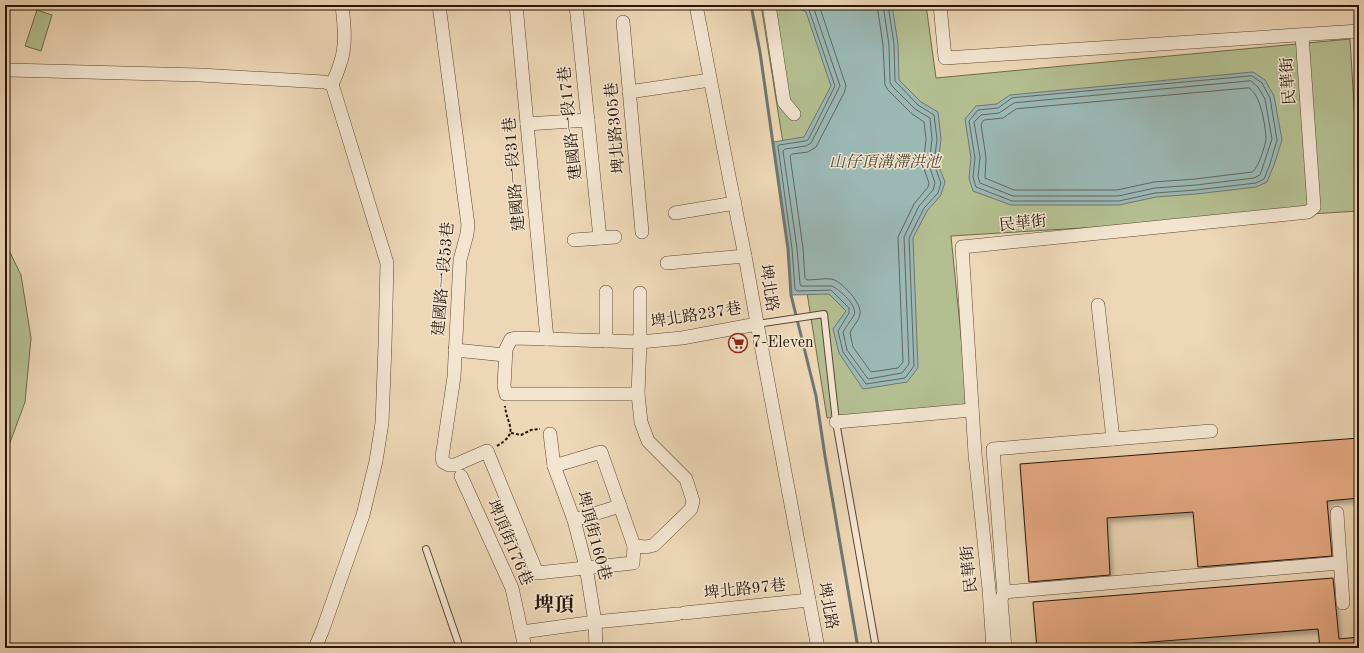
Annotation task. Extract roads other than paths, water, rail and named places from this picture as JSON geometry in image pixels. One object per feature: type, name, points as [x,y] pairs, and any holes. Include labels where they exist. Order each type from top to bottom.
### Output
[{"type":"street","points":[[315,648],[365,507],[376,461],[382,423],[387,264],[332,84],[341,63],[344,49],[345,34],[342,5]]},
{"type":"street","name":"建國路一段53巷","points":[[439,5],[468,225],[460,260],[454,377],[442,457],[443,462],[449,465],[455,465],[487,452],[537,573],[586,567]]},
{"type":"street","name":"建國路一段31巷","points":[[516,5],[547,339]]},
{"type":"street","name":"建國路一段17巷","points":[[576,5],[600,238]]},
{"type":"street","name":"埤北路","points":[[696,5],[746,256],[757,324],[818,648]]},
{"type":"street","points":[[769,5],[784,102],[794,114]]},
{"type":"street","name":"民華街","points":[[940,5],[945,58],[1359,31]]},
{"type":"street","name":"埤北路305巷","points":[[623,22],[642,232]]},
{"type":"street","name":"民華街","points":[[993,648],[989,589],[975,454],[962,247],[1308,212],[1314,206],[1302,35]]},
{"type":"street","points":[[5,69],[200,75],[324,82],[332,84]]},
{"type":"street","points":[[629,92],[710,80]]},
{"type":"street","points":[[527,124],[588,120]]},
{"type":"street","points":[[675,213],[735,203]]},
{"type":"street","points":[[574,240],[615,237]]},
{"type":"street","points":[[667,263],[746,256]]},
{"type":"street","points":[[606,292],[606,341]]},
{"type":"street","points":[[634,546],[646,547],[654,545],[690,509],[693,501],[686,479],[648,441],[641,422],[638,394],[640,293]]},
{"type":"street","points":[[1098,306],[1113,440]]},
{"type":"street","name":"埤北路237巷","points":[[505,355],[511,339],[516,338],[640,342],[682,338],[757,324]]},
{"type":"street","points":[[455,350],[505,355],[504,386],[506,394],[638,394]]},
{"type":"street","points":[[836,422],[972,410]]},
{"type":"street","points":[[1006,648],[1001,600],[1004,592],[993,449],[1211,431]]},
{"type":"street","name":"埤頂街160巷","points":[[550,434],[554,466],[574,520],[586,567],[595,622],[596,648]]},
{"type":"street","points":[[554,466],[601,452],[634,546],[633,563],[586,567]]},
{"type":"street","name":"埤頂街176巷","points":[[461,476],[512,588],[525,648]]},
{"type":"street","points":[[574,520],[620,506]]},
{"type":"street","points":[[1336,513],[1343,603]]},
{"type":"street","points":[[1004,592],[1339,563]]},
{"type":"street","name":"埤北路97巷","points":[[522,632],[595,622],[809,600]]},
{"type":"lane","points":[[757,324],[824,314],[836,422],[876,648]]},
{"type":"lane","points":[[426,549],[460,648]]},
{"type":"water","points":[[793,5],[892,5],[898,44],[899,80],[921,102],[938,112],[941,139],[938,164],[945,182],[941,195],[927,211],[913,238],[918,368],[907,382],[863,389],[839,353],[833,329],[846,311],[829,294],[791,295],[788,249],[773,142],[804,137],[831,86],[806,12]]},
{"type":"water","points":[[1253,72],[1265,80],[1274,96],[1282,140],[1267,182],[1256,187],[1156,197],[1119,205],[1011,205],[973,191],[969,178],[971,158],[965,119],[976,106],[997,104],[1010,95]]},
{"type":"waterway","points":[[751,5],[760,52],[788,249],[791,295],[816,396],[858,648]]},
{"type":"place","name":"7-Eleven","points":[[738,343]]},
{"type":"district","name":"埤頂","points":[[554,606]]},
{"type":"park label","name":"山仔頂溝滯洪池","points":[[885,163]]}]
